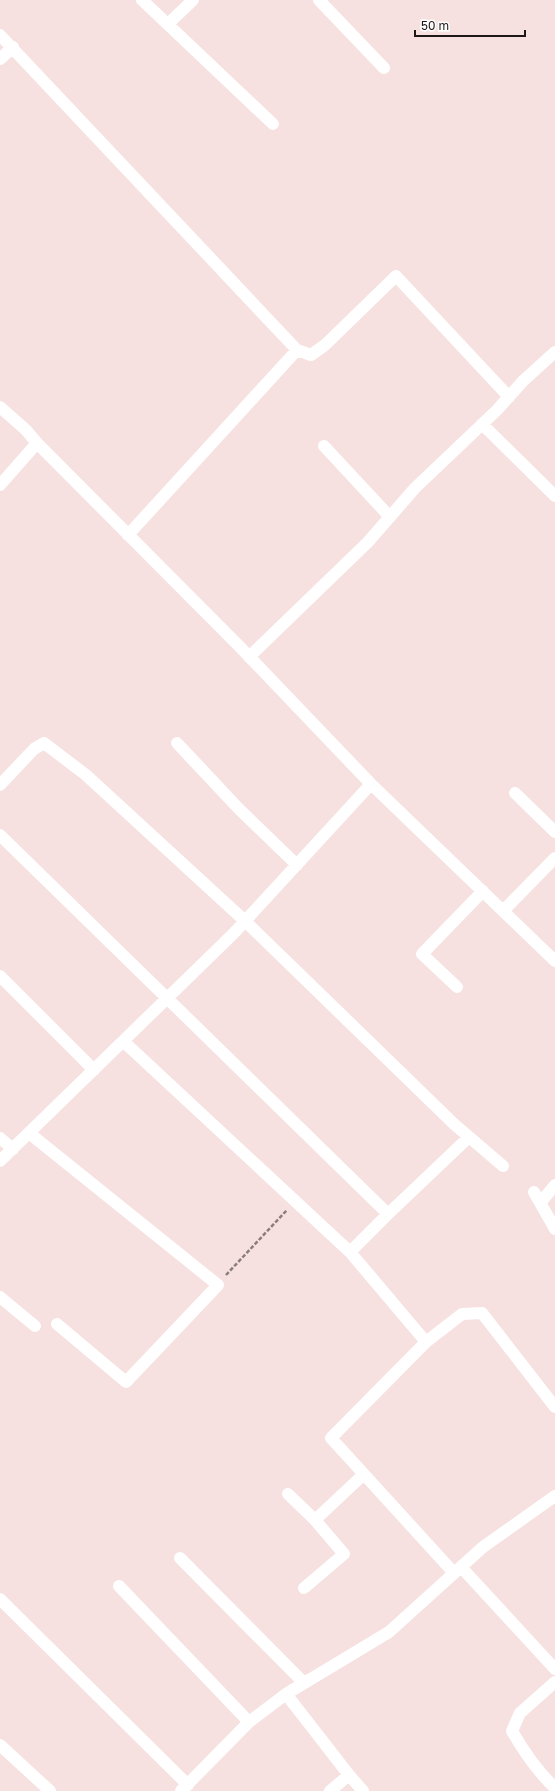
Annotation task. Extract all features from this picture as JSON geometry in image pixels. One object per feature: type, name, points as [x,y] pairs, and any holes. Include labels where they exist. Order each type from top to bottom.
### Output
[{"type":"street","points":[[142,0],[273,124]]},
{"type":"street","points":[[168,24],[193,0]]},
{"type":"street","points":[[319,0],[384,68]]},
{"type":"street","points":[[0,35],[13,47],[297,350],[311,355],[325,345],[396,276],[509,397]]},
{"type":"street","points":[[0,59],[13,47]]},
{"type":"street","points":[[128,535],[297,350]]},
{"type":"street","points":[[249,657],[368,542],[415,488],[482,424],[523,381],[555,352]]},
{"type":"street","points":[[0,407],[26,430],[37,443],[249,657],[371,784],[555,961]]},
{"type":"street","points":[[482,424],[555,496]]},
{"type":"street","points":[[0,485],[37,443]]},
{"type":"street","points":[[324,446],[390,517]]},
{"type":"street","points":[[0,785],[34,749],[44,743],[86,776],[245,921],[468,1138],[503,1166]]},
{"type":"street","points":[[177,743],[240,810],[297,865]]},
{"type":"street","points":[[0,1161],[245,921],[371,784]]},
{"type":"street","points":[[515,793],[555,832]]},
{"type":"street","points":[[0,834],[388,1214]]},
{"type":"street","points":[[503,911],[555,858]]},
{"type":"street","points":[[457,987],[422,954],[482,891]]},
{"type":"street","points":[[0,976],[94,1070]]},
{"type":"street","points":[[123,1041],[350,1252],[426,1342]]},
{"type":"street","points":[[29,1133],[218,1284],[126,1382],[57,1324]]},
{"type":"street","points":[[0,1138],[13,1148]]},
{"type":"street","points":[[350,1252],[468,1138]]},
{"type":"street","points":[[555,1185],[538,1197],[555,1229]]},
{"type":"street","points":[[0,1297],[34,1326]]},
{"type":"street","points":[[555,1408],[482,1313],[462,1314],[426,1342],[331,1438],[364,1474],[555,1669]]},
{"type":"street","points":[[315,1520],[364,1474]]},
{"type":"street","points":[[288,1494],[315,1520],[344,1554],[304,1588]]},
{"type":"street","points":[[0,1599],[184,1788],[249,1722],[286,1694],[389,1632],[483,1547],[555,1496]]},
{"type":"street","points":[[180,1558],[304,1683]]},
{"type":"street","points":[[119,1586],[249,1722]]},
{"type":"street","points":[[555,1682],[520,1713],[512,1731],[523,1750],[541,1775],[555,1788]]},
{"type":"street","points":[[286,1694],[363,1791]]},
{"type":"street","points":[[0,1745],[50,1791]]},
{"type":"street","points":[[330,1791],[349,1775]]},
{"type":"path","points":[[218,1284],[295,1201]]}]
